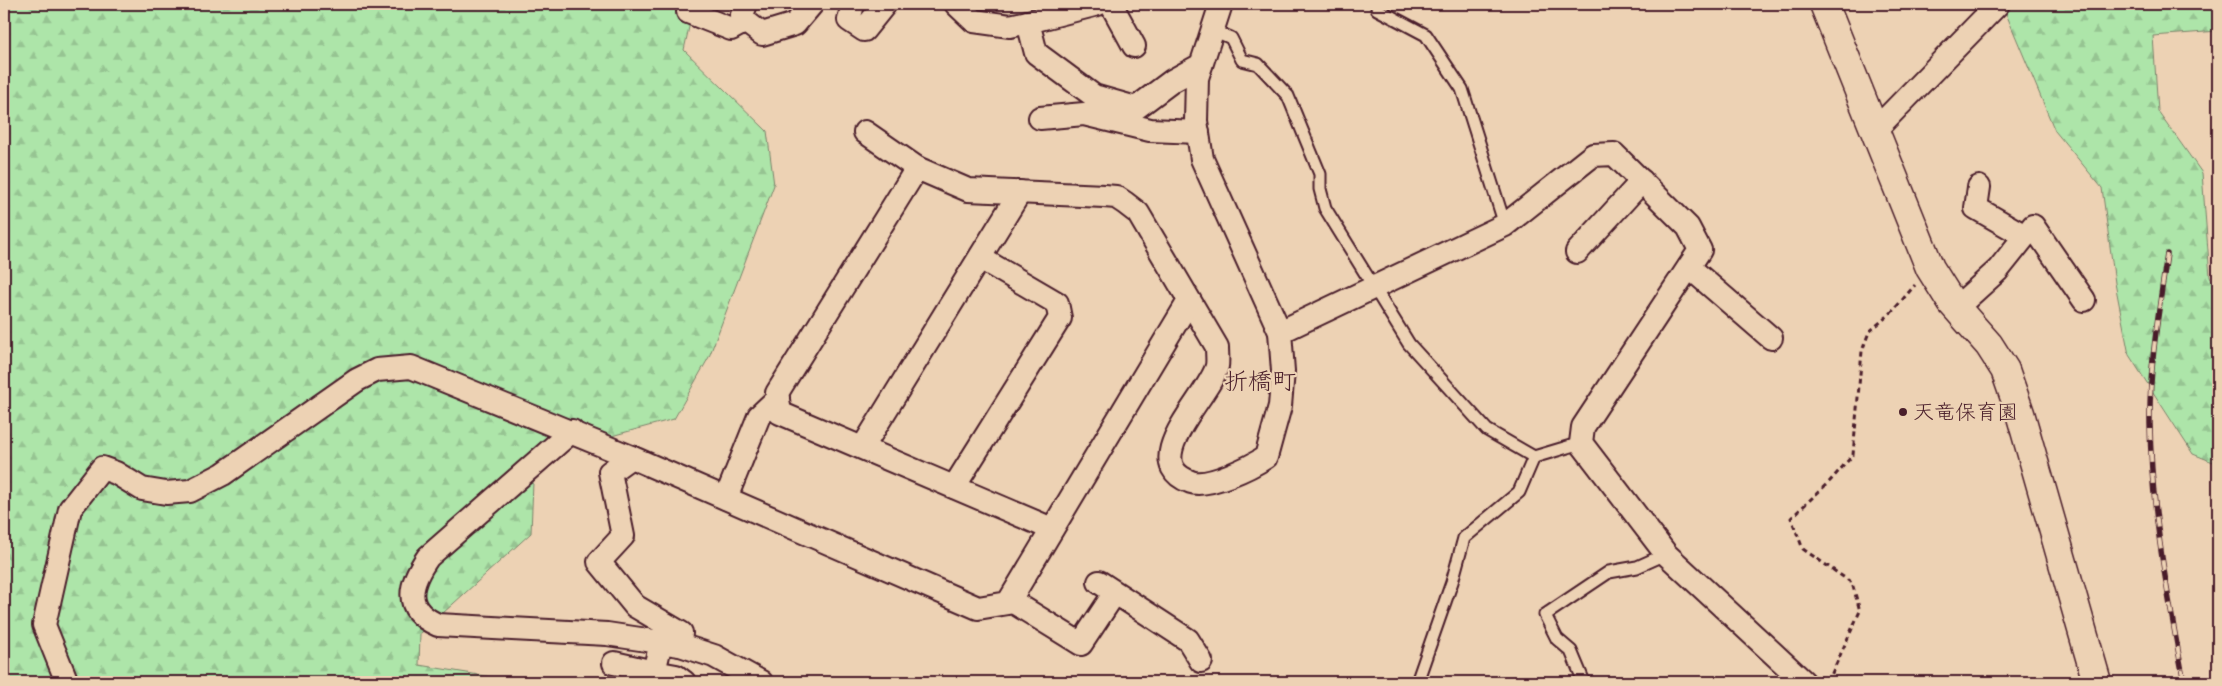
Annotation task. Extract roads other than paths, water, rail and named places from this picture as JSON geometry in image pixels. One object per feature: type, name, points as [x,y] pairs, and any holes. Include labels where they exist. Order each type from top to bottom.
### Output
[{"type":"street","points":[[688,12],[731,29],[745,13],[762,34],[795,24],[812,4]]},
{"type":"street","points":[[853,4],[849,20],[864,30],[885,4]]},
{"type":"street","points":[[956,4],[974,21],[1010,26],[1098,4]]},
{"type":"street","points":[[1111,4],[1134,46]]},
{"type":"street","points":[[865,132],[917,168],[968,190],[1116,197],[1138,213],[1217,347],[1217,367],[1171,445],[1170,461],[1178,475],[1193,483],[1208,482],[1252,466],[1266,457],[1280,406],[1283,371],[1280,332],[1202,159],[1198,132],[1197,78],[1221,4]]},
{"type":"street","points":[[1824,4],[1930,268],[1941,288],[1989,345],[2006,370],[2023,422],[2096,682]]},
{"type":"street","points":[[1874,128],[1882,123],[1998,4]]},
{"type":"street","points":[[1028,22],[1036,53],[1094,96],[1118,104],[1136,108],[1172,81],[1201,65]]},
{"type":"street","points":[[1040,118],[1084,114],[1150,130],[1198,132]]},
{"type":"street","points":[[1280,332],[1506,226],[1593,155],[1614,154],[1688,227],[1700,250],[1583,427],[1581,443],[1666,554],[1804,682]]},
{"type":"street","points":[[917,168],[777,393],[780,413],[1052,529]]},
{"type":"street","points":[[1577,252],[1642,181]]},
{"type":"street","points":[[1979,187],[1976,208],[2025,236]]},
{"type":"street","points":[[862,447],[1020,192]]},
{"type":"street","points":[[1956,308],[1998,270],[2033,226],[2084,300]]},
{"type":"street","points":[[954,487],[1060,318],[1057,303],[980,258]]},
{"type":"street","points":[[1688,267],[1771,338]]},
{"type":"street","points":[[67,682],[44,624],[70,509],[102,468],[116,473],[142,489],[166,493],[190,491],[223,474],[357,380],[378,370],[411,366],[572,431],[978,608],[1008,603],[1189,301]]},
{"type":"street","points":[[726,498],[759,416],[778,398]]},
{"type":"street","points":[[572,431],[428,556],[416,574],[412,586],[412,598],[417,610],[425,620],[438,625],[589,633],[670,644],[714,656],[761,682]]},
{"type":"street","points":[[631,457],[610,472],[622,536],[599,562],[635,606],[681,633],[670,644],[654,672]]},
{"type":"street","points":[[1010,600],[1081,644],[1107,588],[1188,640],[1201,661]]},
{"type":"street","points":[[614,663],[676,676],[684,682]]},
{"type":"lane","points":[[1377,9],[1426,35],[1462,89],[1506,226]]},
{"type":"lane","points":[[1213,30],[1231,38],[1242,60],[1258,64],[1288,96],[1320,174],[1320,189],[1326,208],[1373,288],[1409,344],[1487,430],[1534,457],[1581,443]]},
{"type":"lane","points":[[1417,682],[1452,582],[1464,538],[1519,492],[1534,457]]},
{"type":"lane","points":[[1584,682],[1571,651],[1557,639],[1545,616],[1609,572],[1637,567],[1666,554]]},
{"type":"railway","points":[[2167,254],[2151,381],[2151,456],[2161,553],[2184,682]]},
{"type":"place","name":"天竜保育園","points":[[1903,412]]},
{"type":"district","name":"折橋町","points":[[1260,381]]}]
